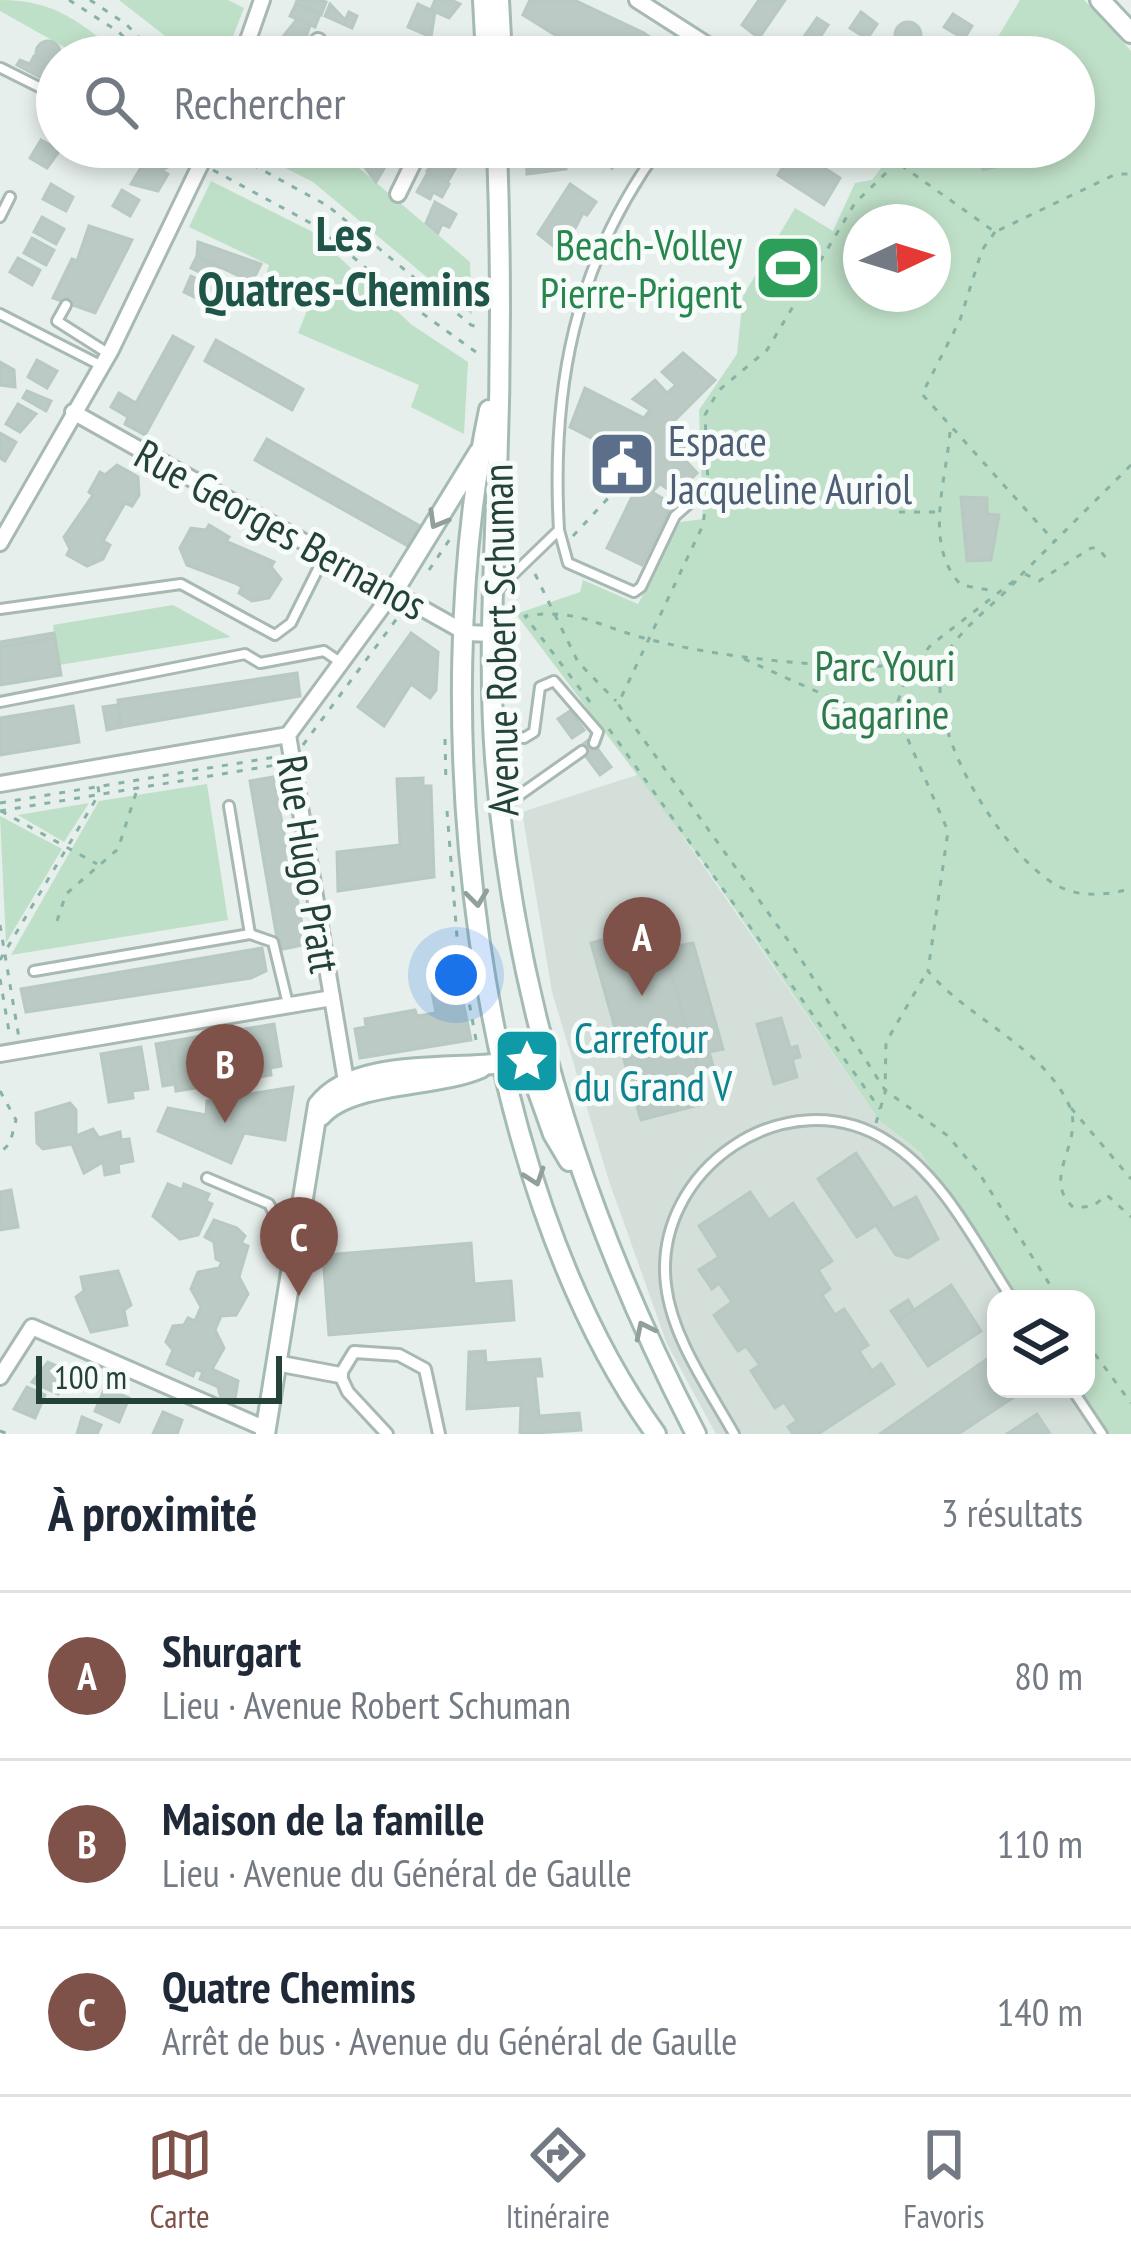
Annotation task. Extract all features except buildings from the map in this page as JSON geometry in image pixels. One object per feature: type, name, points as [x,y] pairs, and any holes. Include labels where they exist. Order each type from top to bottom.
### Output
[{"type":"main road","points":[[483,0],[485,36]]},
{"type":"main road","points":[[499,0],[501,36]]},
{"type":"main road","points":[[1100,0],[1131,34]]},
{"type":"main road","name":"Avenue Robert Schuman","points":[[497,168],[501,333],[492,595],[494,727],[511,897],[536,1058],[553,1134],[588,1192],[629,1301],[696,1434]]},
{"type":"main road","name":"Avenue Robert Schuman","points":[[499,364],[482,448],[466,633],[469,829],[495,1065],[602,1351],[656,1434]]},
{"type":"main road","points":[[401,597],[482,448]]},
{"type":"main road","points":[[266,1431],[318,1105],[346,1089],[454,1064],[495,1065],[536,1058]]},
{"type":"street","points":[[249,36],[262,0]]},
{"type":"street","points":[[638,0],[694,36]]},
{"type":"street","points":[[0,543],[105,359],[199,168]]},
{"type":"street","points":[[398,194],[411,168]]},
{"type":"street","name":"Rue Georges Bernanos","points":[[73,412],[466,633],[492,634]]},
{"type":"street","name":"Rue Hugo Pratt","points":[[346,1089],[288,735],[341,663],[401,597]]},
{"type":"street","points":[[0,784],[288,735]]},
{"type":"street","points":[[7,1051],[332,998]]},
{"type":"street","points":[[0,1377],[32,1327],[266,1431]]},
{"type":"street","points":[[340,1376],[354,1352],[399,1355],[425,1369],[439,1434]]},
{"type":"street","points":[[276,1363],[340,1376]]},
{"type":"street","points":[[340,1376],[348,1392],[387,1434]]},
{"type":"lane","points":[[1,68],[36,86]]},
{"type":"lane","points":[[645,168],[630,188],[571,328],[555,458],[560,530],[568,563],[634,592],[641,587],[674,516],[692,501]]},
{"type":"lane","points":[[0,217],[10,197]]},
{"type":"lane","points":[[65,305],[57,321],[105,359]]},
{"type":"lane","points":[[0,314],[105,359]]},
{"type":"lane","points":[[492,595],[560,530]]},
{"type":"lane","points":[[0,608],[181,584],[274,635],[290,623],[326,554]]},
{"type":"lane","points":[[0,702],[245,654],[260,663],[324,651],[341,663]]},
{"type":"lane","points":[[494,727],[524,738],[534,732],[540,687],[554,681],[598,733],[594,743]]},
{"type":"lane","points":[[500,809],[582,751]]},
{"type":"lane","points":[[229,806],[250,934]]},
{"type":"lane","points":[[34,971],[250,934],[273,942],[288,1005]]},
{"type":"lane","points":[[734,1434],[687,1351],[665,1287],[667,1234],[697,1177],[727,1145],[773,1126],[812,1121],[851,1125],[889,1142],[934,1183],[1006,1290]]},
{"type":"lane","points":[[207,1178],[269,1204],[282,1229],[296,1234]]},
{"type":"lane","points":[[1078,1398],[1102,1434]]},
{"type":"path","points":[[69,0],[123,36]]},
{"type":"path","points":[[90,0],[138,36]]},
{"type":"path","points":[[212,168],[318,227],[401,298],[499,364]]},
{"type":"path","points":[[261,168],[328,206],[471,325],[501,333]]},
{"type":"path","points":[[618,704],[703,525],[709,467],[705,415],[718,391],[767,350],[855,203],[890,168]]},
{"type":"path","points":[[904,168],[995,232]]},
{"type":"path","points":[[1055,542],[922,394],[960,320],[968,285],[995,232],[1116,174],[1131,174]]},
{"type":"path","points":[[950,430],[939,512],[944,565],[961,586],[995,591]]},
{"type":"path","points":[[1131,468],[945,656],[939,688],[945,724],[990,817],[1035,868],[1080,894],[1131,889]]},
{"type":"path","points":[[563,546],[626,480]]},
{"type":"path","points":[[899,512],[939,512]]},
{"type":"path","points":[[428,570],[448,539],[458,540]]},
{"type":"path","points":[[1022,574],[1039,581],[1051,578],[1091,548],[1098,548],[1107,559]]},
{"type":"path","points":[[529,562],[578,662],[618,704],[795,950],[885,1090],[948,1136],[1053,1290]]},
{"type":"path","points":[[872,1134],[885,1090],[886,1042],[928,971],[948,831],[902,725],[898,700],[914,665],[995,591],[1022,574]]},
{"type":"path","points":[[0,811],[291,758],[314,736],[401,597]]},
{"type":"path","points":[[595,709],[524,619],[595,617],[650,638],[740,657],[914,665]]},
{"type":"path","points":[[740,657],[883,721],[945,724]]},
{"type":"path","points":[[608,728],[880,1108]]},
{"type":"path","points":[[0,803],[291,758]]},
{"type":"path","points":[[0,960],[99,794],[95,768]]},
{"type":"path","points":[[57,921],[66,894],[118,849],[137,788]]},
{"type":"path","points":[[0,811],[98,865]]},
{"type":"path","points":[[0,925],[7,1051]]},
{"type":"path","points":[[928,971],[949,996],[1011,1040],[1053,1080],[1131,1180]]},
{"type":"path","points":[[0,979],[7,1051]]},
{"type":"path","points":[[0,1091],[16,1120],[10,1143],[0,1153]]},
{"type":"path","points":[[1070,1106],[1074,1125],[1058,1181],[1061,1197],[1074,1208],[1093,1206],[1107,1195],[1131,1217]]},
{"type":"path","points":[[1095,1354],[1131,1402]]},
{"type":"path","points":[[0,1431],[8,1434]]},
{"type":"shaded area","points":[[640,774],[879,1120],[921,1153],[1008,1290],[987,1290],[987,1398],[1082,1398],[1107,1434],[716,1434],[667,1344],[609,1181],[552,992],[522,812]]},
{"type":"green space","points":[[0,0],[37,4],[96,36],[45,36],[0,11]]},
{"type":"green space","points":[[119,0],[228,0],[244,8],[233,36],[165,36]]},
{"type":"green space","name":"Parc Youri Gagarine","points":[[1020,0],[1084,0],[1131,51],[1131,1434],[1107,1434],[1082,1398],[1095,1398],[1095,1290],[1008,1290],[921,1153],[879,1120],[702,861],[516,614],[580,592],[583,580],[638,604],[680,522],[703,519],[699,410],[737,354],[743,296],[795,208],[833,231],[843,209],[843,312],[951,312],[951,204],[845,204],[855,183],[872,180],[881,168],[1095,168],[1095,36],[999,36]]},
{"type":"green space","points":[[285,168],[359,168],[470,262],[472,315],[313,182]]},
{"type":"green space","points":[[211,181],[311,231],[412,325],[468,362],[464,434],[411,407],[419,385],[298,333],[308,308],[263,283],[269,265],[189,227]]},
{"type":"green space","points":[[173,605],[231,637],[59,665],[53,625]]},
{"type":"green space","points":[[207,784],[228,920],[11,955],[99,801]]},
{"type":"green space","points":[[89,803],[64,842],[18,815]]},
{"type":"green space","points":[[0,816],[62,849],[6,943]]},
{"type":"place","name":"Beach-Volley Pierre-Prigent","points":[[788,268]]},
{"type":"place","name":"Espace Jacqueline Auriol","points":[[622,464]]},
{"type":"place","name":"Shurgart","points":[[642,996]]},
{"type":"place","name":"Carrefour du Grand V","points":[[527,1061]]},
{"type":"place","name":"Maison de la famille","points":[[225,1123]]},
{"type":"place","name":"Quatre Chemins","points":[[299,1296]]},
{"type":"district","name":"Les Quatres-Chemins","points":[[344,260]]}]
